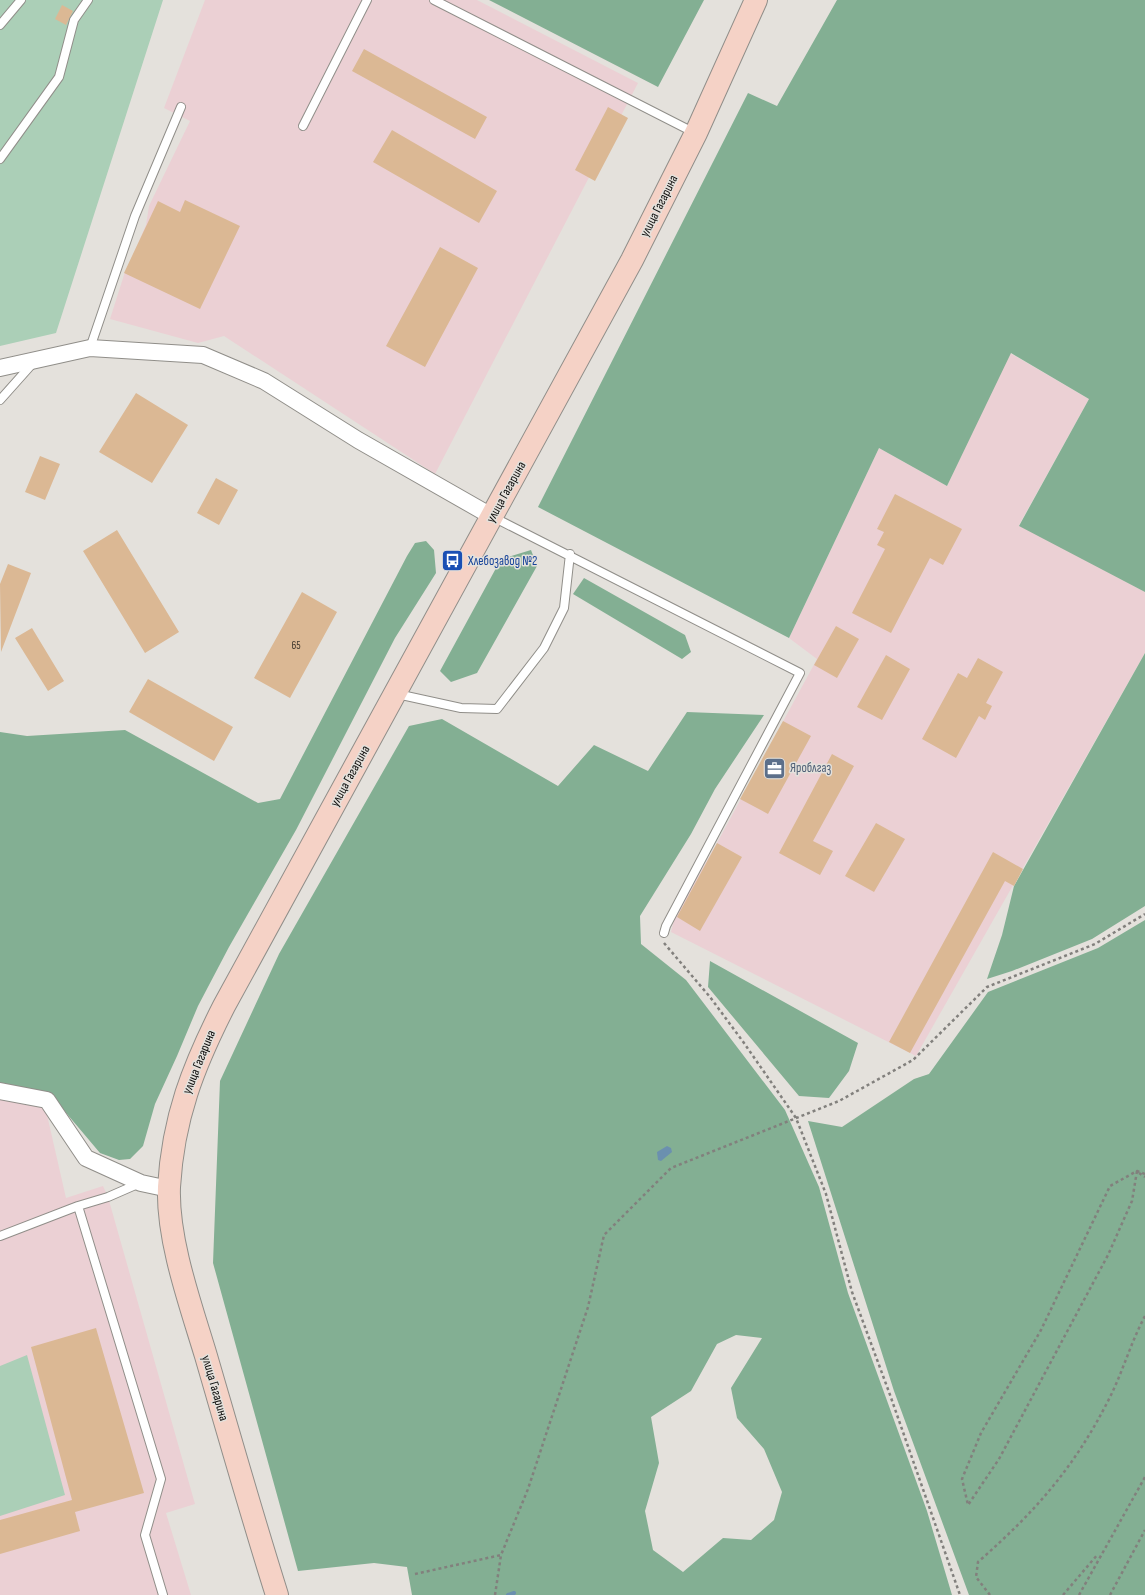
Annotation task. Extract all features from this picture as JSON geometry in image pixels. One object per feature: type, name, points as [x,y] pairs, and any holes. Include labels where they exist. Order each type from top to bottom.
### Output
[{"type":"main road","name":"улица Гагарина","points":[[277,1595],[190,1300],[176,1246],[169,1189],[178,1122],[196,1063],[235,986],[493,517],[632,260],[696,133],[756,0]]},
{"type":"street","points":[[0,368],[90,348],[203,355],[264,382],[358,440],[493,517]]},
{"type":"street","points":[[0,1091],[47,1100],[86,1158],[141,1183],[169,1189]]},
{"type":"lane","points":[[0,25],[21,0]]},
{"type":"lane","points":[[0,159],[59,77],[74,20],[88,0]]},
{"type":"lane","points":[[303,126],[367,0]]},
{"type":"lane","points":[[434,0],[696,133]]},
{"type":"lane","points":[[90,348],[135,216],[181,107]]},
{"type":"lane","points":[[0,400],[35,360]]},
{"type":"lane","points":[[493,517],[570,554],[800,673],[666,926],[664,933]]},
{"type":"lane","points":[[395,694],[461,708],[497,709],[544,648],[564,608],[570,554]]},
{"type":"lane","points":[[0,1236],[78,1206],[108,1197],[141,1183]]},
{"type":"lane","points":[[78,1206],[161,1479],[145,1534],[163,1595]]},
{"type":"path","points":[[495,1595],[501,1555],[528,1489],[588,1307],[604,1235],[671,1168],[839,1102],[913,1060],[987,987],[1095,944],[1145,914]]},
{"type":"path","points":[[663,942],[727,1020],[796,1118],[826,1194],[852,1292],[889,1392],[960,1595]]},
{"type":"path","points":[[1137,1172],[1132,1201],[1108,1255],[1044,1372],[1000,1459],[968,1505],[962,1479],[981,1433],[1041,1330],[1110,1186],[1137,1172],[1145,1174]]},
{"type":"path","points":[[1137,1172],[1145,1177]]},
{"type":"path","points":[[990,1595],[976,1577],[978,1562],[1015,1529],[1051,1490],[1071,1464],[1110,1397],[1145,1316]]},
{"type":"path","points":[[1080,1595],[1145,1477]]},
{"type":"path","points":[[1110,1595],[1145,1530]]},
{"type":"path","points":[[1063,1595],[1098,1554]]},
{"type":"path","points":[[415,1574],[501,1555]]},
{"type":"shaded area","points":[[205,0],[477,0],[638,83],[435,474],[224,336],[198,343],[110,319],[124,275],[146,225],[149,206],[190,121],[164,108]]},
{"type":"shaded area","name":"Яроблгаз","points":[[1010,353],[1089,399],[1019,525],[1145,592],[1145,653],[916,1056],[671,932],[675,916],[717,843],[817,659],[789,638],[879,448],[947,486]]},
{"type":"shaded area","points":[[0,1098],[45,1106],[66,1198],[103,1186],[108,1197],[195,1504],[166,1513],[191,1595],[0,1595]]},
{"type":"green space","points":[[0,0],[163,0],[56,333],[0,346]]},
{"type":"green space","points":[[489,0],[704,0],[658,87]]},
{"type":"green space","points":[[837,0],[1145,0],[1145,592],[1019,526],[1089,399],[1011,353],[947,486],[879,448],[789,638],[538,507],[748,93],[777,106]]},
{"type":"green space","points":[[426,541],[434,550],[436,573],[395,638],[296,830],[229,947],[198,1006],[155,1104],[143,1146],[130,1159],[119,1160],[100,1153],[51,1095],[0,1083],[0,732],[27,736],[125,730],[258,803],[280,799],[407,556],[415,543]]},
{"type":"green space","points":[[531,550],[537,566],[477,673],[451,682],[440,671],[501,559]]},
{"type":"green space","points":[[584,578],[685,635],[691,652],[682,659],[573,594]]},
{"type":"green space","points":[[1145,653],[1145,906],[1092,939],[1012,971],[987,979],[1002,935],[1014,886]]},
{"type":"green space","points":[[687,712],[764,715],[715,789],[691,834],[640,916],[641,944],[686,980],[785,1110],[819,1187],[848,1293],[927,1511],[952,1595],[412,1595],[407,1567],[374,1563],[298,1571],[213,1263],[220,1081],[279,954],[409,726],[442,719],[558,786],[594,745],[648,771]],"holes":[[[736,1335],[762,1338],[731,1388],[737,1418],[764,1449],[782,1492],[774,1520],[751,1540],[723,1538],[683,1572],[653,1550],[645,1511],[659,1463],[651,1417],[691,1391],[717,1344]]]},
{"type":"green space","points":[[1145,920],[1145,1595],[969,1595],[894,1391],[808,1121],[842,1127],[914,1079],[929,1074],[988,992],[1098,948]]},
{"type":"green space","points":[[710,961],[858,1043],[849,1071],[829,1098],[799,1096],[708,987]]},
{"type":"green space","points":[[27,1355],[65,1495],[0,1516],[0,1366]]},
{"type":"water","points":[[667,1146],[671,1148],[672,1152],[661,1161],[658,1160],[657,1152]]},
{"type":"building","points":[[62,5],[73,11],[66,25],[55,19]]},
{"type":"building","points":[[364,49],[487,117],[475,139],[352,71]]},
{"type":"building","points":[[608,107],[628,118],[595,181],[575,170]]},
{"type":"building","points":[[392,130],[497,191],[479,223],[373,162]]},
{"type":"building","points":[[185,200],[240,226],[200,309],[124,273],[158,201],[180,212]]},
{"type":"building","points":[[440,247],[478,268],[425,367],[386,346]]},
{"type":"building","points":[[136,393],[188,425],[152,483],[99,452]]},
{"type":"building","points":[[40,456],[60,464],[45,500],[25,492]]},
{"type":"building","points":[[216,478],[238,490],[219,525],[197,513]]},
{"type":"building","points":[[895,494],[962,529],[943,565],[930,558],[891,633],[852,613],[885,549],[877,545],[884,532],[877,529]]},
{"type":"building","points":[[117,530],[179,632],[145,653],[83,551]]},
{"type":"building","points":[[8,564],[31,573],[1,652],[0,584]]},
{"type":"building","points":[[302,592],[337,612],[290,698],[254,678]]},
{"type":"building","points":[[836,626],[859,639],[837,678],[814,665]]},
{"type":"building","points":[[32,628],[64,681],[48,691],[15,638]]},
{"type":"building","points":[[886,655],[910,669],[882,720],[857,707]]},
{"type":"building","points":[[978,658],[1003,672],[986,703],[992,706],[985,720],[979,716],[956,758],[922,739],[958,673],[967,678]]},
{"type":"building","points":[[148,679],[233,727],[214,761],[129,712]]},
{"type":"building","name":"Яроблгаз","points":[[783,721],[811,736],[768,814],[740,799]]},
{"type":"building","points":[[832,754],[854,766],[813,841],[833,851],[820,875],[779,853]]},
{"type":"building","points":[[876,823],[905,839],[874,892],[845,876]]},
{"type":"building","points":[[717,843],[742,857],[700,931],[677,917]]},
{"type":"building","points":[[993,852],[1023,869],[1014,886],[1005,881],[910,1053],[889,1042]]},
{"type":"building","points":[[96,1328],[144,1493],[75,1512],[80,1531],[0,1554],[0,1520],[72,1500],[31,1347]]},
{"type":"waterway","points":[[508,1595],[514,1593]]},
{"type":"place","name":"Хлебозавод №2","points":[[452,561]]},
{"type":"place","name":"Яроблгаз","points":[[775,768]]}]
